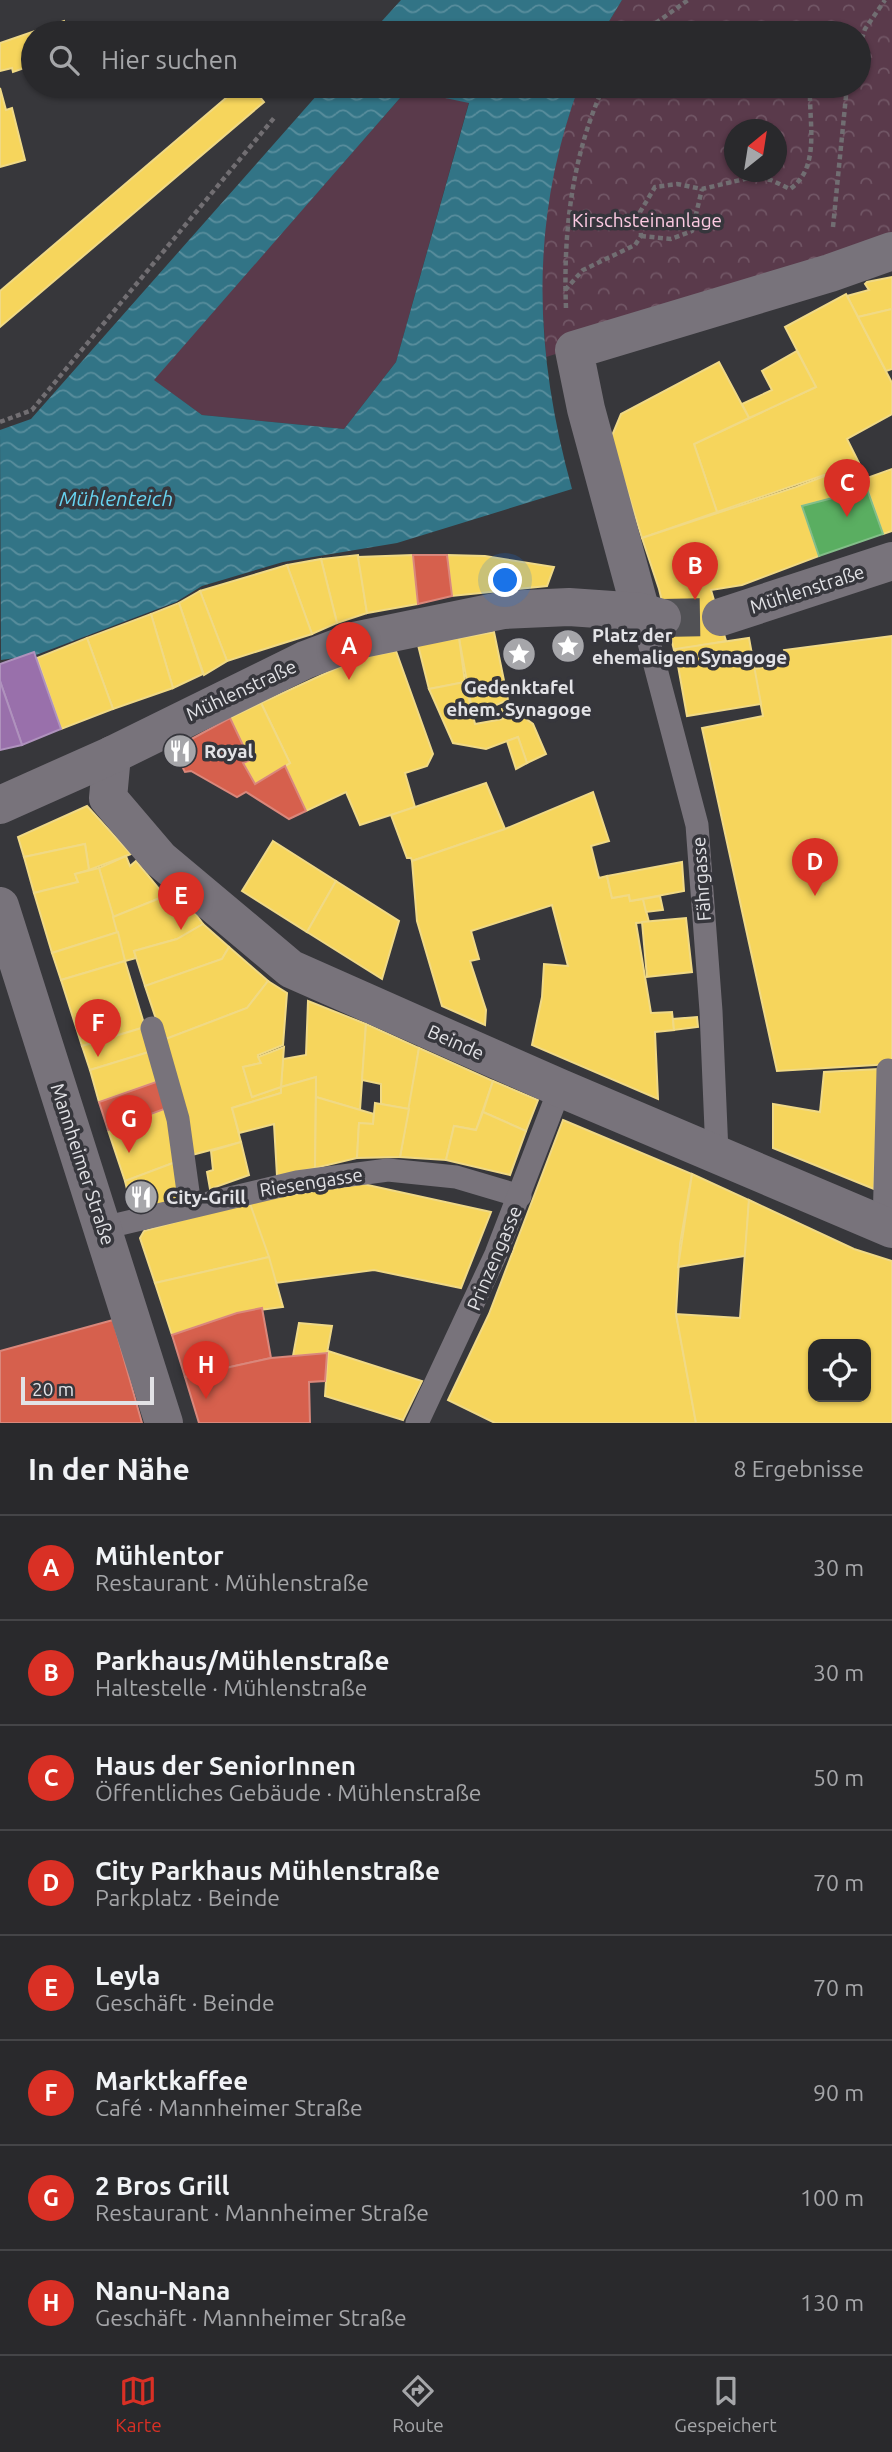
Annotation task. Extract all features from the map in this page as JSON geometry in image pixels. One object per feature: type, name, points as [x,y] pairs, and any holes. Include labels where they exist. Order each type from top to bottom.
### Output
[{"type":"street","points":[[651,615],[586,409],[574,350],[830,273],[892,251]]},
{"type":"street","name":"Mühlenstraße","points":[[721,617],[892,561]]},
{"type":"street","name":"Mühlenstraße","points":[[0,805],[112,755],[305,660],[358,640],[504,610],[569,607],[651,615]]},
{"type":"street","name":"Beinde","points":[[112,755],[108,798],[160,859],[291,969],[560,1088],[888,1228]]},
{"type":"street","name":"Mannheimer Straße","points":[[0,906],[164,1423]]},
{"type":"lane","name":"Fährgasse","points":[[651,615],[697,825],[711,1011],[717,1153]]},
{"type":"lane","points":[[152,1028],[178,1119],[190,1206]]},
{"type":"lane","points":[[888,1070],[888,1228]]},
{"type":"lane","name":"Prinzengasse","points":[[416,1423],[460,1336],[520,1196],[560,1088]]},
{"type":"lane","name":"Riesengasse","points":[[103,1228],[297,1182],[388,1170],[456,1177],[520,1196]]},
{"type":"path","points":[[659,21],[688,0]]},
{"type":"path","points":[[871,21],[886,0]]},
{"type":"path","points":[[574,350],[567,324],[565,290],[568,209],[599,98]]},
{"type":"path","points":[[565,278],[627,251],[641,236],[640,212],[655,187],[677,184],[702,189],[753,177],[771,180],[790,189],[801,181],[810,162],[810,98]]},
{"type":"path","points":[[830,273],[846,98]]},
{"type":"path","points":[[0,422],[32,410],[274,118]]},
{"type":"path","points":[[641,236],[671,239],[692,231],[702,189]]},
{"type":"path","points":[[565,290],[583,270]]},
{"type":"green space","name":"Kirschsteinanlage","points":[[622,0],[892,0],[892,251],[546,357],[542,306],[544,232],[559,148],[575,98],[871,98],[871,21],[609,21]]},
{"type":"green space","points":[[400,98],[448,98],[469,102],[396,362],[344,429],[202,415],[153,380]]},
{"type":"water","points":[[401,0],[622,0],[609,21],[382,21]]},
{"type":"water","name":"Mühlenteich","points":[[314,98],[400,98],[154,380],[202,415],[344,429],[396,362],[469,103],[445,98],[575,98],[551,187],[542,287],[550,387],[572,489],[397,543],[283,562],[202,586],[176,602],[36,655],[1,660],[0,430],[31,419]]},
{"type":"building: Wohnen","points":[[21,36],[21,69],[13,72],[12,68],[0,71],[0,43]]},
{"type":"building: Wohnen","points":[[0,88],[6,110],[12,108],[25,160],[0,167]]},
{"type":"building: Wohnen","points":[[226,98],[261,98],[264,102],[0,327],[0,291]]},
{"type":"building: Wohnen","points":[[892,277],[892,309],[858,317],[847,296],[869,290],[865,284],[867,282]]},
{"type":"building: Wohnen","points":[[846,294],[892,383],[892,414],[847,439],[859,463],[717,512],[694,444],[816,387],[785,327]]},
{"type":"building: Wohnen","points":[[892,309],[892,369],[886,371],[858,317]]},
{"type":"building: Wohnen","points":[[797,351],[816,387],[749,418],[742,404],[772,390],[762,371]]},
{"type":"building: Wohnen","points":[[719,362],[749,418],[694,444],[717,512],[642,538],[611,438],[621,414]]},
{"type":"building: Wohnen","points":[[859,463],[867,489],[802,506],[819,556],[742,585],[711,590],[726,641],[674,650],[659,589],[642,538],[796,487]]},
{"type":"building: Wohnen","points":[[892,469],[892,531],[883,534],[864,479]]},
{"type":"building: Wohnen","points":[[358,555],[367,613],[337,623],[321,559]]},
{"type":"building: Wohnen","points":[[413,555],[418,604],[367,613],[358,557]]},
{"type":"building: Wohnen","points":[[447,555],[485,556],[554,567],[547,586],[452,596]]},
{"type":"building: Wohnen","points":[[321,559],[337,623],[312,634],[287,565]]},
{"type":"building: Wohnen","points":[[287,565],[312,634],[227,661],[200,591]]},
{"type":"building: Wohnen","points":[[200,591],[227,661],[204,675],[179,603]]},
{"type":"building: Wohnen","points":[[179,603],[203,674],[173,688],[151,614]]},
{"type":"building: Wohnen","points":[[151,614],[173,688],[113,709],[87,638]]},
{"type":"building: Wohnen","points":[[494,632],[508,700],[473,715],[459,638]]},
{"type":"building: Wohnen","points":[[892,636],[892,1064],[777,1071],[702,728],[763,716],[754,669],[786,663],[784,650]]},
{"type":"building: Wohnen","points":[[87,638],[113,709],[61,729],[37,658]]},
{"type":"building: Wohnen","points":[[459,638],[465,682],[429,689],[418,645]]},
{"type":"building: Wohnen","points":[[749,638],[761,704],[687,716],[675,649]]},
{"type":"building: Wohnen","points":[[396,651],[433,754],[427,766],[405,773],[415,807],[360,825],[346,792],[306,811],[285,766],[290,763],[261,703],[359,658]]},
{"type":"building: Wohnen","points":[[465,682],[475,724],[503,719],[502,709],[514,710],[533,724],[546,754],[527,763],[518,737],[486,749],[453,743],[429,689]]},
{"type":"building: Wohnen","points":[[261,703],[290,763],[255,784],[243,763],[250,760],[230,718]]},
{"type":"building: Wohnen","points":[[518,737],[527,763],[516,769],[507,741]]},
{"type":"building: Wohnen","points":[[486,783],[505,829],[412,861],[407,858],[391,815]]},
{"type":"building: Wohnen","points":[[593,792],[609,841],[591,846],[599,878],[607,876],[612,898],[629,895],[630,901],[643,899],[649,922],[636,923],[651,1013],[672,1012],[674,1030],[655,1032],[658,1099],[532,1045],[542,997],[544,964],[568,966],[552,905],[471,931],[479,959],[470,961],[486,1010],[485,1025],[442,1006],[417,921],[412,861],[505,829]]},
{"type":"building: Wohnen","points":[[87,806],[131,854],[89,870],[85,844],[24,857],[18,837]]},
{"type":"building: Wohnen","points":[[273,841],[336,881],[307,932],[242,891]]},
{"type":"building: Wohnen","points":[[85,844],[89,870],[75,874],[78,882],[34,893],[24,857]]},
{"type":"building: Wohnen","points":[[126,856],[130,866],[136,861],[165,896],[113,917],[99,868]]},
{"type":"building: Wohnen","points":[[682,862],[684,891],[630,901],[629,895],[612,898],[607,876]]},
{"type":"building: Wohnen","points":[[99,868],[118,932],[52,953],[34,893],[78,882],[75,874]]},
{"type":"building: Wohnen","points":[[336,881],[399,921],[382,979],[307,932]]},
{"type":"building: Wohnen","points":[[176,888],[203,924],[177,939],[134,951],[136,958],[125,961],[113,917],[165,896]]},
{"type":"building: Wohnen","points":[[660,896],[663,910],[646,912],[643,899]]},
{"type":"building: Wohnen","points":[[686,918],[692,972],[647,977],[642,922]]},
{"type":"building: Wohnen","points":[[203,924],[229,947],[222,959],[145,986],[134,951],[177,939]]},
{"type":"building: Wohnen","points":[[118,932],[125,961],[61,980],[52,953]]},
{"type":"building: Wohnen","points":[[229,947],[268,981],[247,1008],[163,1040],[145,986],[222,959]]},
{"type":"building: Wohnen","points":[[125,961],[145,1027],[82,1046],[61,980]]},
{"type":"building: Wohnen","points":[[268,981],[287,993],[283,1045],[258,1055],[261,1063],[243,1067],[252,1097],[281,1087],[281,1093],[232,1108],[241,1142],[192,1155],[163,1040],[247,1008]]},
{"type":"building: Wohnen","points":[[308,1001],[366,1024],[360,1110],[316,1097],[316,1077],[281,1087],[283,1059],[306,1055]]},
{"type":"building: Wohnen","points":[[697,1017],[698,1027],[674,1030],[673,1019]]},
{"type":"building: Wohnen","points":[[366,1024],[419,1048],[409,1109],[381,1104],[381,1084],[362,1080]]},
{"type":"building: Wohnen","points":[[145,1027],[152,1051],[90,1070],[82,1046]]},
{"type":"building: Wohnen","points":[[284,1047],[281,1087],[252,1097],[243,1067],[261,1063],[258,1057]]},
{"type":"building: Wohnen","points":[[419,1048],[493,1081],[476,1130],[454,1126],[446,1160],[400,1157]]},
{"type":"building: Wohnen","points":[[152,1051],[159,1081],[99,1102],[90,1070]]},
{"type":"building: Wohnen","points":[[878,1069],[874,1189],[773,1148],[773,1104],[820,1112],[824,1072]]},
{"type":"building: Wohnen","points":[[316,1077],[315,1168],[277,1176],[274,1124],[239,1133],[232,1108],[281,1093],[281,1087]]},
{"type":"building: Wohnen","points":[[493,1081],[538,1100],[526,1131],[483,1112]]},
{"type":"building: Wohnen","points":[[316,1097],[374,1114],[373,1124],[359,1123],[357,1158],[315,1168]]},
{"type":"building: Wohnen","points":[[375,1103],[409,1109],[400,1157],[357,1158],[359,1123],[373,1124]]},
{"type":"building: Wohnen","points":[[167,1108],[181,1160],[125,1181],[108,1130]]},
{"type":"building: Wohnen","points":[[483,1112],[526,1131],[510,1175],[446,1160],[454,1126],[476,1130]]},
{"type":"building: Wohnen","points":[[563,1120],[692,1174],[680,1244],[676,1314],[696,1423],[495,1423],[448,1400],[489,1314]]},
{"type":"building: Wohnen","points":[[241,1142],[249,1175],[210,1189],[207,1172],[213,1170],[211,1151]]},
{"type":"building: Wohnen","points":[[181,1160],[185,1202],[133,1213],[125,1181]]},
{"type":"building: Wohnen","points":[[692,1174],[749,1200],[745,1256],[678,1267]]},
{"type":"building: Wohnen","points":[[363,1184],[491,1212],[461,1288],[374,1270],[276,1283],[249,1201]]},
{"type":"building: Wohnen","points":[[749,1200],[854,1249],[892,1261],[892,1423],[696,1423],[676,1314],[740,1318]]},
{"type":"building: Wohnen","points":[[249,1201],[269,1257],[155,1283],[140,1238],[144,1231]]},
{"type":"building: Wohnen","points":[[269,1257],[283,1307],[237,1313],[172,1335],[155,1283]]},
{"type":"building: Wohnen","points":[[299,1323],[332,1326],[327,1353],[293,1356]]},
{"type":"building: Wohnen","points":[[328,1351],[422,1381],[403,1420],[325,1396]]},
{"type":"building: Handel","points":[[413,555],[447,555],[452,596],[418,604]]},
{"type":"building: Handel","points":[[230,718],[250,760],[243,763],[255,784],[285,766],[306,811],[289,819],[246,792],[237,797],[191,771],[185,772],[173,749]]},
{"type":"building: Handel","points":[[159,1081],[167,1108],[108,1130],[99,1102]]},
{"type":"building: Handel","points":[[262,1308],[271,1358],[185,1377],[172,1335],[237,1313]]},
{"type":"building: Handel","points":[[113,1320],[142,1423],[0,1423],[0,1351]]},
{"type":"building: Handel","points":[[327,1353],[325,1381],[309,1382],[310,1423],[199,1423],[185,1377],[271,1358]]},
{"type":"building: Büros","points":[[34,652],[61,729],[22,745],[0,681],[0,664]]},
{"type":"building: Büros","points":[[0,681],[22,745],[0,750]]},
{"type":"building: Öffentlich","points":[[867,489],[883,534],[819,556],[802,506]]},
{"type":"tunnel","points":[[662,618],[721,617]]},
{"type":"place","name":"Haus der SeniorInnen","points":[[847,517]]},
{"type":"place","name":"Parkhaus/Mühlenstraße","points":[[695,600]]},
{"type":"place","name":"Platz der ehemaligen Synagoge","points":[[568,646]]},
{"type":"place","name":"Gedenktafel ehem. Synagoge","points":[[519,654]]},
{"type":"place","name":"Mühlentor","points":[[349,680]]},
{"type":"place","name":"Royal","points":[[180,751]]},
{"type":"place","name":"City Parkhaus Mühlenstraße","points":[[815,896]]},
{"type":"place","name":"Leyla","points":[[181,930]]},
{"type":"place","name":"Marktkaffee","points":[[98,1057]]},
{"type":"place","name":"2 Bros Grill","points":[[129,1153]]},
{"type":"place","name":"City-Grill","points":[[141,1197]]},
{"type":"place","name":"Nanu-Nana","points":[[206,1399]]}]
